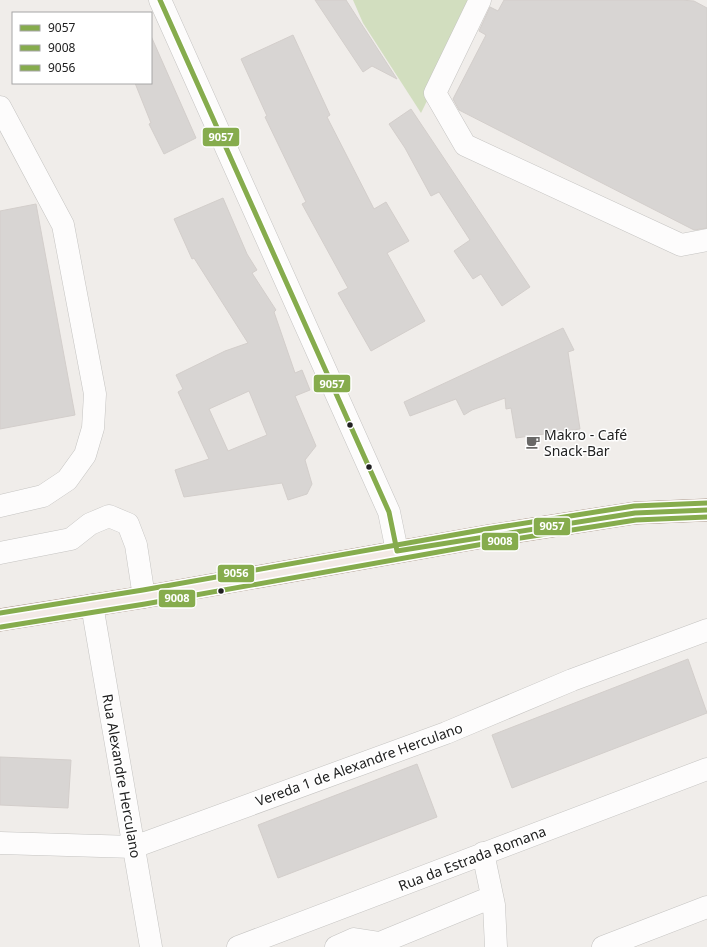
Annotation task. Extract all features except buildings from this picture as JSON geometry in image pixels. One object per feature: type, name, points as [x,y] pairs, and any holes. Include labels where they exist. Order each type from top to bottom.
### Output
[{"type":"main road","points":[[0,620],[144,597],[397,551],[634,513],[707,510]]},
{"type":"street","points":[[160,0],[389,512],[397,551]]},
{"type":"street","points":[[480,0],[435,93],[464,144],[681,245],[707,240]]},
{"type":"street","points":[[0,107],[63,225],[95,394],[93,428],[85,455],[67,480],[43,496],[0,506]]},
{"type":"street","points":[[0,553],[71,539],[90,524],[109,516],[128,524],[136,545],[144,597]]},
{"type":"street","name":"Rua Alexandre Herculano","points":[[92,606],[151,947]]},
{"type":"street","name":"Vereda 1 de Alexandre Herculano","points":[[0,843],[134,847],[446,733],[572,680],[707,630]]},
{"type":"street","name":"Rua da Estrada Romana","points":[[238,947],[707,769]]},
{"type":"street","points":[[483,853],[492,897],[496,947]]},
{"type":"street","points":[[336,947],[354,938],[380,945],[492,897]]},
{"type":"street","points":[[604,947],[707,907]]},
{"type":"green space","points":[[353,0],[477,0],[421,113],[363,23]]},
{"type":"transit line","name":"9057","points":[[160,0],[389,512],[397,551]]},
{"type":"transit line","name":"9056","points":[[0,613],[143,590],[487,529],[634,506],[707,503]]},
{"type":"transit line","name":"9057","points":[[397,551],[635,513],[707,510]]},
{"type":"transit line","name":"9008","points":[[1,627],[145,604],[489,543],[636,520],[707,517]]},
{"type":"place","name":"Makro - Café Snack-Bar","points":[[533,442]]}]
